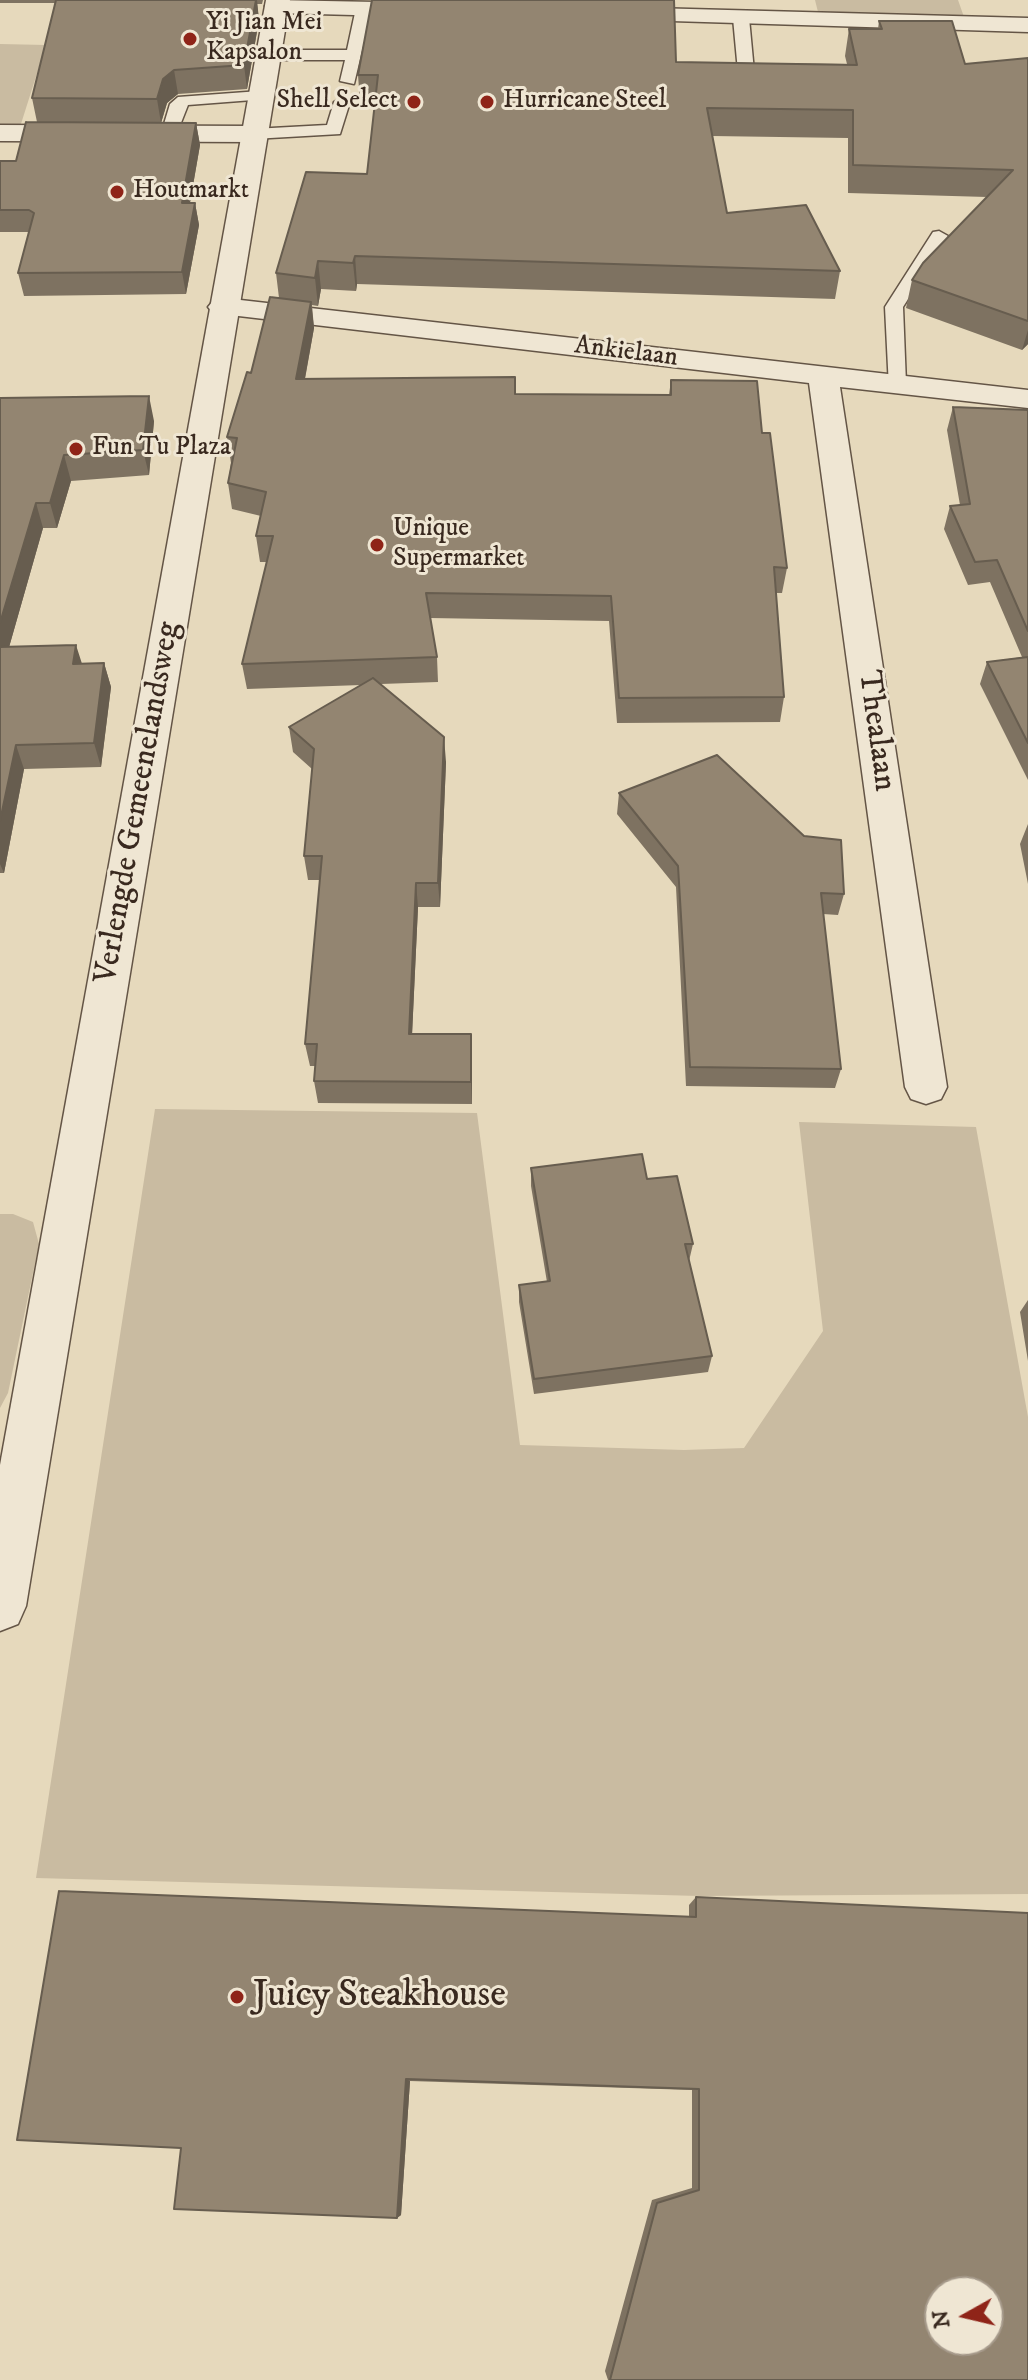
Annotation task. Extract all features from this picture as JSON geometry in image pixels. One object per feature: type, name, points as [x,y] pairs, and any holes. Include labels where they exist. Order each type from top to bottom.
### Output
[{"type":"street","points":[[272,8],[458,11]]},
{"type":"street","name":"Verlengde Gemeenelandsweg","points":[[0,1606],[14,1465],[268,55],[272,8]]},
{"type":"street","points":[[584,14],[1028,25]]},
{"type":"street","points":[[0,133],[253,134]]},
{"type":"street","name":"Ankielaan","points":[[223,307],[1028,399]]},
{"type":"street","name":"Thealaan","points":[[823,376],[926,1087]]},
{"type":"lane","points":[[348,81],[364,8]]},
{"type":"lane","points":[[741,18],[747,82]]},
{"type":"lane","points":[[268,55],[354,55]]},
{"type":"lane","points":[[169,134],[178,104],[184,100],[260,96]]},
{"type":"lane","points":[[253,134],[334,130],[342,102]]},
{"type":"lane","points":[[896,384],[894,307],[939,236]]},
{"type":"shaded area","points":[[815,0],[958,0],[964,17],[818,12]]},
{"type":"shaded area","points":[[0,44],[46,45],[20,127],[0,127]]},
{"type":"shaded area","points":[[155,1109],[477,1113],[520,1445],[684,1450],[744,1448],[823,1331],[799,1122],[976,1127],[1028,1417],[1028,1894],[699,1896],[36,1878]]},
{"type":"shaded area","points":[[0,1214],[13,1214],[33,1222],[39,1244],[8,1393],[0,1408]]},
{"type":"building","points":[[56,0],[256,0],[244,65],[174,70],[163,79],[157,99],[32,98]]},
{"type":"building","points":[[372,0],[674,0],[676,62],[857,65],[849,29],[882,29],[879,21],[952,21],[965,64],[1028,58],[1028,321],[912,280],[923,263],[1013,170],[853,165],[853,110],[707,108],[727,213],[806,205],[840,271],[355,256],[353,263],[318,261],[315,278],[276,273],[306,172],[367,174],[378,75],[358,75]]},
{"type":"building","points":[[26,122],[196,123],[182,203],[195,203],[182,272],[18,273],[34,213],[29,210],[0,210],[0,161],[16,161]]},
{"type":"building","points":[[270,297],[311,302],[296,379],[515,377],[515,394],[671,395],[671,380],[757,381],[762,433],[770,433],[787,568],[774,567],[784,697],[619,698],[611,596],[426,593],[437,657],[242,664],[273,536],[256,536],[266,492],[228,483],[237,438],[227,437],[247,372],[251,373]]},
{"type":"building","points":[[149,396],[143,450],[64,455],[50,503],[36,503],[0,623],[0,398]]},
{"type":"building","points":[[953,407],[1028,410],[1028,631],[997,560],[975,562],[950,506],[970,504]]},
{"type":"building","points":[[76,645],[73,664],[104,663],[94,743],[16,745],[0,821],[0,647]]},
{"type":"building","points":[[1028,657],[1028,743],[987,662]]},
{"type":"building","points":[[373,678],[444,737],[438,883],[416,883],[409,1034],[471,1034],[471,1082],[314,1081],[317,1044],[305,1044],[322,856],[304,856],[314,749],[289,727]]},
{"type":"building","points":[[717,755],[804,836],[841,840],[844,894],[821,893],[841,1069],[690,1067],[678,866],[619,793]]},
{"type":"building","points":[[642,1154],[647,1179],[677,1176],[693,1244],[685,1244],[712,1356],[534,1379],[519,1285],[550,1281],[531,1168]]},
{"type":"building","points":[[59,1891],[696,1917],[696,1897],[1028,1913],[1028,2380],[610,2380],[657,2203],[699,2190],[699,2089],[406,2079],[397,2218],[174,2209],[181,2148],[17,2140]]},
{"type":"place","name":"Yi Jian Mei Kapsalon","points":[[190,39]]},
{"type":"place","name":"Shell Select","points":[[414,102]]},
{"type":"place","name":"Hurricane Steel","points":[[487,102]]},
{"type":"place","name":"Houtmarkt","points":[[117,192]]},
{"type":"place","name":"Fun Tu Plaza","points":[[76,449]]},
{"type":"place","name":"Unique Supermarket","points":[[377,545]]},
{"type":"place","name":"Juicy Steakhouse","points":[[237,1997]]}]
